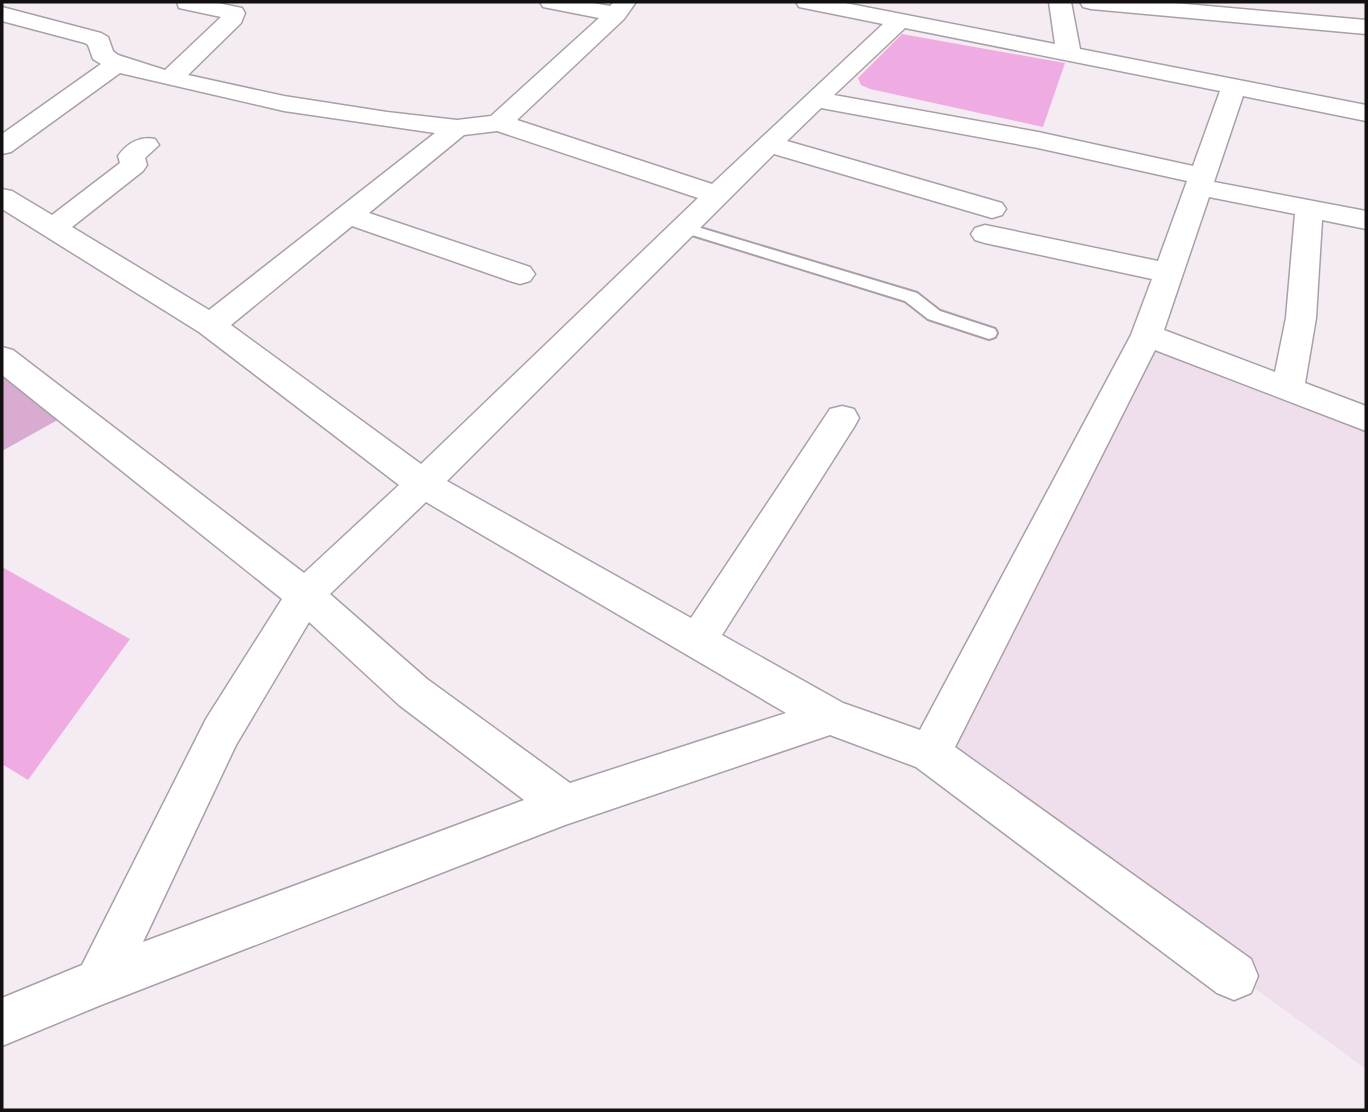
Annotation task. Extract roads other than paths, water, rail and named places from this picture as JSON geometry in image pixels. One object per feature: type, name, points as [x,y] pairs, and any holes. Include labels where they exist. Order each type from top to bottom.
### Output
[{"type":"street","points":[[2,13],[19,2]]},
{"type":"street","points":[[551,2],[621,8]]},
{"type":"street","points":[[807,2],[1366,113]]},
{"type":"street","points":[[1060,2],[1069,55]]},
{"type":"street","points":[[1091,2],[1366,27]]},
{"type":"street","points":[[171,79],[233,18],[234,13],[187,3]]},
{"type":"street","points":[[499,123],[621,8]]},
{"type":"street","points":[[2,13],[93,38],[100,42],[101,54],[116,65],[335,113],[457,128],[499,123],[717,195]]},
{"type":"street","points":[[99,982],[221,732],[304,595],[423,484],[815,99],[901,20]]},
{"type":"street","points":[[2,146],[116,65]]},
{"type":"street","points":[[930,753],[1147,335],[1234,87]]},
{"type":"street","points":[[815,99],[1025,138],[1309,209],[1366,220]]},
{"type":"street","points":[[210,325],[457,128]]},
{"type":"street","points":[[769,144],[988,222],[1169,273]]},
{"type":"street","points":[[53,228],[134,164],[131,156],[146,145]]},
{"type":"street","points":[[2,197],[210,325],[423,484],[830,717],[930,753],[1234,976]]},
{"type":"street","points":[[1288,389],[1301,318],[1309,209]]},
{"type":"street","points":[[348,215],[520,274]]},
{"type":"street","points":[[1147,335],[1366,419]]},
{"type":"street","points":[[2,358],[304,595],[413,692],[565,805]]},
{"type":"street","points":[[697,641],[842,418]]},
{"type":"street","points":[[2,1022],[99,982],[565,805],[830,717]]},
{"type":"lane","points":[[684,228],[911,297],[934,315],[989,334]]}]
